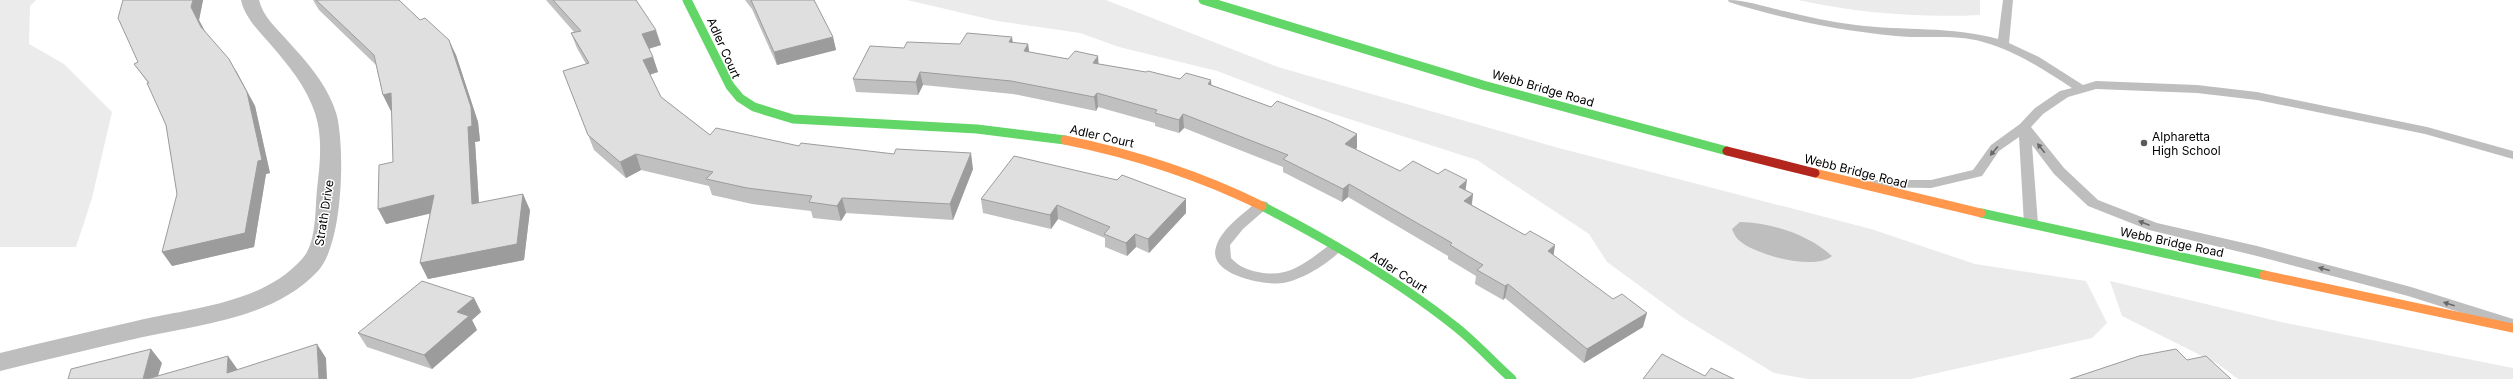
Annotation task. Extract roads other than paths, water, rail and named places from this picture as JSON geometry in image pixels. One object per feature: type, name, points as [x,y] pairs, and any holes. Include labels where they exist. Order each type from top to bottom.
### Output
[{"type":"street","name":"Strath Drive","points":[[0,362],[231,308],[283,287],[311,264],[318,252],[322,238],[331,164],[330,129],[314,85],[259,20],[252,9],[250,0]]},
{"type":"street","name":"Adler Court","points":[[687,0],[704,29],[726,84],[743,100],[767,112],[808,121],[956,127],[1071,140],[1105,147],[1188,172],[1262,205],[1336,247],[1412,293],[1450,322],[1512,379]]},
{"type":"street","name":"Webb Bridge Road","points":[[1203,0],[1280,25],[1515,93],[1700,144],[1860,184],[2031,224],[2513,328]]},
{"type":"lane","points":[[1733,0],[1793,17],[1853,29],[1984,38],[2003,45],[2045,65],[2081,89]]},
{"type":"lane","points":[[2003,45],[2008,0]]},
{"type":"lane","points":[[1860,184],[1931,184],[1977,173],[1995,148],[2024,127],[2039,111],[2064,94],[2096,85],[2142,85],[2257,96],[2427,130],[2513,155]]},
{"type":"lane","points":[[2024,127],[2031,224]]},
{"type":"lane","points":[[2024,127],[2059,171],[2094,203],[2154,227],[2257,251],[2411,292],[2513,324]]},
{"type":"lane","points":[[1262,205],[1226,241],[1222,250],[1225,259],[1236,268],[1258,279],[1275,281],[1291,277],[1336,247]]},
{"type":"place","name":"Alpharetta High School","points":[[2144,143]]}]
